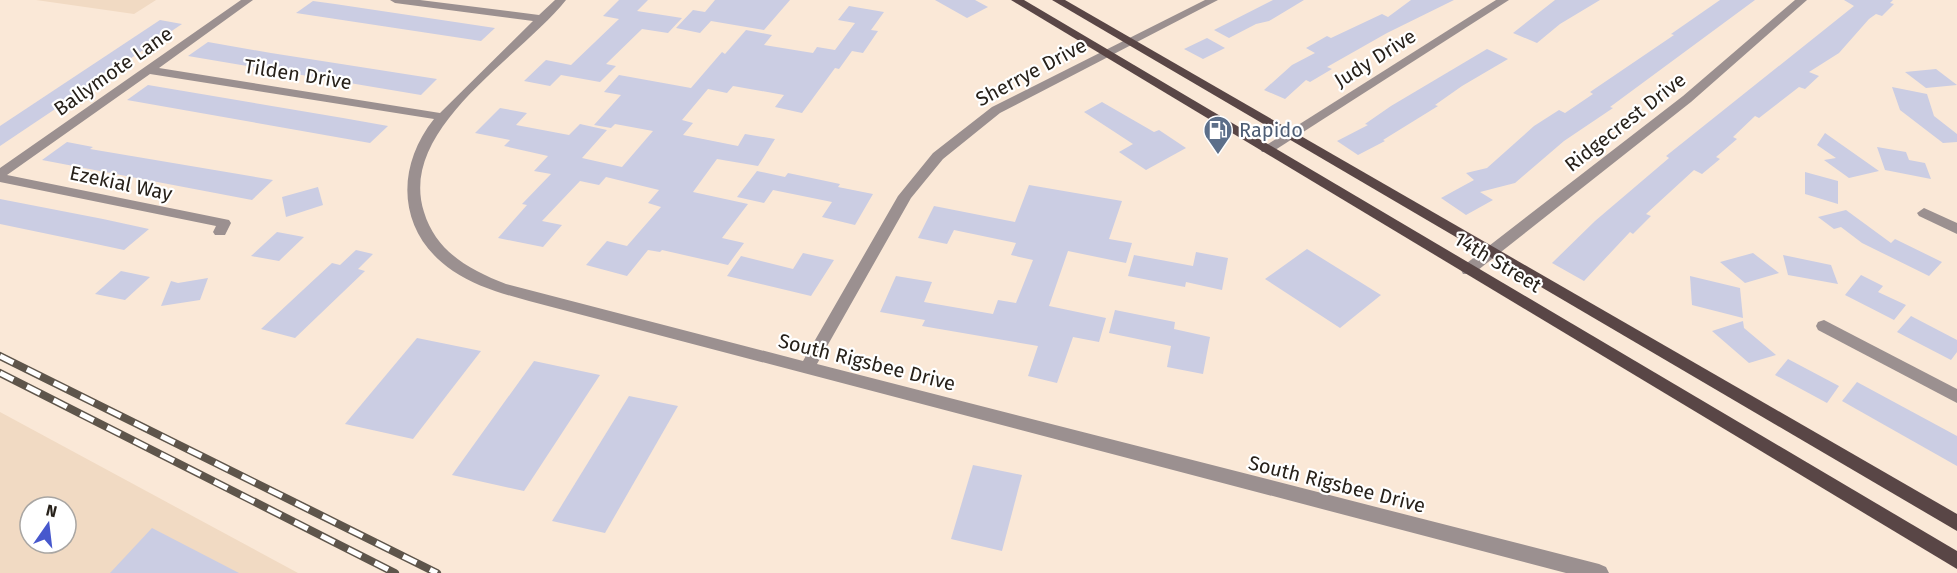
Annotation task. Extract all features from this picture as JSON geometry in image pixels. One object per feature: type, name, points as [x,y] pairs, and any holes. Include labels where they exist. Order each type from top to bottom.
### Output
[{"type":"main road","name":"14th Street","points":[[1016,0],[1957,561]]},
{"type":"main road","name":"14th Street","points":[[1057,0],[1957,523]]},
{"type":"street","name":"Ballymote Lane","points":[[0,176],[248,0]]},
{"type":"street","points":[[395,0],[541,20]]},
{"type":"street","name":"South Rigsbee Drive","points":[[561,0],[442,117],[420,152],[414,170],[413,196],[417,220],[427,238],[457,267],[501,288],[1599,573]]},
{"type":"street","name":"Sherrye Drive","points":[[807,369],[905,196],[938,156],[996,110],[1213,0]]},
{"type":"street","name":"Judy Drive","points":[[1267,149],[1504,0]]},
{"type":"street","name":"Ridgecrest Drive","points":[[1468,270],[1688,99],[1802,0]]},
{"type":"street","name":"Tilden Drive","points":[[148,70],[442,117]]},
{"type":"street","name":"Ezekial Way","points":[[0,176],[224,224],[220,232]]},
{"type":"street","points":[[1924,213],[1957,229]]},
{"type":"street","points":[[1824,326],[1957,396]]},
{"type":"shaded area","points":[[36,0],[156,0],[134,14]]},
{"type":"shaded area","points":[[0,412],[298,573],[0,573]]},
{"type":"building","points":[[619,0],[648,0],[637,11],[682,18],[668,33],[642,29],[606,64],[616,66],[600,82],[561,75],[550,86],[524,81],[546,60],[571,65],[619,19],[603,16]]},
{"type":"building","points":[[715,0],[790,0],[764,30],[711,21],[700,33],[676,28],[693,10],[705,12]]},
{"type":"building","points":[[935,0],[975,0],[988,7],[967,18]]},
{"type":"building","points":[[1273,0],[1304,0],[1269,21],[1256,24],[1229,38],[1214,30]]},
{"type":"building","points":[[1411,0],[1454,0],[1387,33],[1327,67],[1332,69],[1310,82],[1306,80],[1285,99],[1264,90],[1292,65],[1315,53],[1306,48],[1327,36],[1331,38],[1382,14],[1388,17]]},
{"type":"building","points":[[1555,0],[1600,0],[1560,24],[1537,43],[1513,33]]},
{"type":"building","points":[[1720,0],[1755,0],[1610,107],[1613,108],[1564,141],[1515,183],[1480,192],[1493,200],[1466,215],[1441,198],[1474,180],[1466,173],[1487,168],[1534,126],[1559,110],[1565,113],[1593,94],[1590,92],[1674,35],[1671,34]]},
{"type":"building","points":[[1844,0],[1893,0],[1890,3],[1894,4],[1882,16],[1876,14],[1869,19],[1839,53],[1809,72],[1819,76],[1805,89],[1799,87],[1759,118],[1755,116],[1733,137],[1737,139],[1716,157],[1720,159],[1702,174],[1694,170],[1646,214],[1651,216],[1633,234],[1630,232],[1584,281],[1552,263],[1595,221],[1669,158],[1666,156],[1854,6]]},
{"type":"building","points":[[313,1],[495,28],[481,41],[296,13]]},
{"type":"building","points":[[849,6],[884,12],[871,30],[878,31],[863,53],[852,51],[839,69],[835,68],[802,113],[775,107],[784,95],[733,86],[727,93],[708,89],[682,120],[693,123],[683,135],[738,146],[745,134],[775,139],[758,166],[717,159],[693,192],[748,204],[722,238],[744,243],[728,265],[662,250],[660,252],[648,250],[627,276],[586,265],[607,241],[627,246],[661,207],[648,203],[659,190],[606,177],[599,185],[580,181],[542,221],[562,225],[543,247],[498,238],[527,205],[522,204],[551,174],[534,171],[548,156],[504,146],[510,140],[475,133],[500,108],[527,113],[516,125],[569,135],[580,124],[607,130],[582,158],[622,167],[653,131],[615,124],[611,128],[594,125],[621,95],[604,92],[619,75],[691,88],[722,52],[725,54],[746,30],[772,35],[764,45],[813,53],[817,47],[835,50],[855,23],[838,20]]},
{"type":"building","points":[[160,20],[182,24],[0,146],[0,126]]},
{"type":"building","points":[[1207,38],[1225,48],[1203,59],[1184,49]]},
{"type":"building","points":[[208,42],[437,79],[421,95],[188,56]]},
{"type":"building","points":[[1487,49],[1508,59],[1462,86],[1435,105],[1438,106],[1383,140],[1385,141],[1358,155],[1337,141],[1368,125],[1365,124],[1391,106]]},
{"type":"building","points":[[1936,69],[1957,85],[1926,88],[1905,72]]},
{"type":"building","points":[[148,85],[388,126],[370,143],[127,100]]},
{"type":"building","points":[[1892,87],[1927,94],[1934,116],[1957,134],[1957,142],[1943,143],[1900,110]]},
{"type":"building","points":[[1102,102],[1154,132],[1159,130],[1186,148],[1146,170],[1119,152],[1133,144],[1084,112]]},
{"type":"building","points":[[1825,133],[1879,171],[1849,178],[1824,160],[1836,158],[1817,145]]},
{"type":"building","points":[[67,142],[93,147],[90,149],[273,180],[252,200],[42,160]]},
{"type":"building","points":[[1877,147],[1906,152],[1909,160],[1925,163],[1931,179],[1885,170]]},
{"type":"building","points":[[757,171],[785,177],[788,173],[873,194],[855,225],[822,217],[832,202],[773,190],[764,203],[737,197]]},
{"type":"building","points":[[1805,172],[1838,181],[1838,204],[1805,194]]},
{"type":"building","points":[[1029,185],[1122,201],[1109,239],[1132,243],[1126,263],[1068,251],[1049,306],[1106,318],[1099,342],[1073,337],[1057,383],[1028,376],[1038,346],[922,326],[925,320],[880,312],[896,276],[932,282],[924,302],[993,314],[998,300],[1016,303],[1033,260],[1011,255],[1016,243],[954,230],[947,244],[918,238],[934,206],[1015,222]]},
{"type":"building","points":[[318,187],[323,205],[286,217],[282,197]]},
{"type":"building","points":[[0,199],[149,229],[124,250],[0,224]]},
{"type":"building","points":[[1846,210],[1891,243],[1895,239],[1942,262],[1929,276],[1862,243],[1841,227],[1834,229],[1818,217]]},
{"type":"building","points":[[277,232],[304,237],[279,261],[251,256]]},
{"type":"building","points":[[1307,249],[1381,295],[1340,328],[1265,279]]},
{"type":"building","points":[[356,250],[373,254],[358,269],[365,271],[295,338],[261,329],[332,263],[340,265]]},
{"type":"building","points":[[1196,252],[1228,258],[1222,290],[1186,282],[1185,287],[1128,276],[1134,255],[1193,266]]},
{"type":"building","points":[[803,253],[834,260],[811,296],[727,276],[741,256],[793,269]]},
{"type":"building","points":[[1753,253],[1779,273],[1745,283],[1720,262]]},
{"type":"building","points":[[1783,255],[1831,265],[1838,284],[1788,275]]},
{"type":"building","points":[[121,271],[150,277],[125,300],[95,294]]},
{"type":"building","points":[[1861,275],[1883,286],[1878,292],[1906,305],[1894,320],[1845,295]]},
{"type":"building","points":[[1690,276],[1740,288],[1743,318],[1692,305]]},
{"type":"building","points":[[208,278],[200,300],[161,306],[171,281],[178,283]]},
{"type":"building","points":[[1115,310],[1175,322],[1174,329],[1210,337],[1203,374],[1167,367],[1171,346],[1109,333]]},
{"type":"building","points":[[1911,316],[1957,340],[1957,352],[1951,360],[1897,332]]},
{"type":"building","points":[[1743,321],[1744,328],[1776,355],[1749,363],[1712,331]]},
{"type":"building","points":[[417,338],[481,351],[413,439],[345,424]]},
{"type":"building","points":[[1788,359],[1839,386],[1827,403],[1775,375]]},
{"type":"building","points":[[534,361],[600,375],[524,491],[452,475]]},
{"type":"building","points":[[1857,382],[1957,436],[1957,466],[1842,401]]},
{"type":"building","points":[[629,396],[678,406],[605,533],[552,521]]},
{"type":"building","points":[[973,465],[1022,475],[1002,551],[951,539]]},
{"type":"building","points":[[152,528],[239,573],[110,573]]},
{"type":"railway","points":[[0,356],[437,573]]},
{"type":"railway","points":[[0,373],[395,573]]},
{"type":"place","name":"Rapido","points":[[1218,156]]}]
